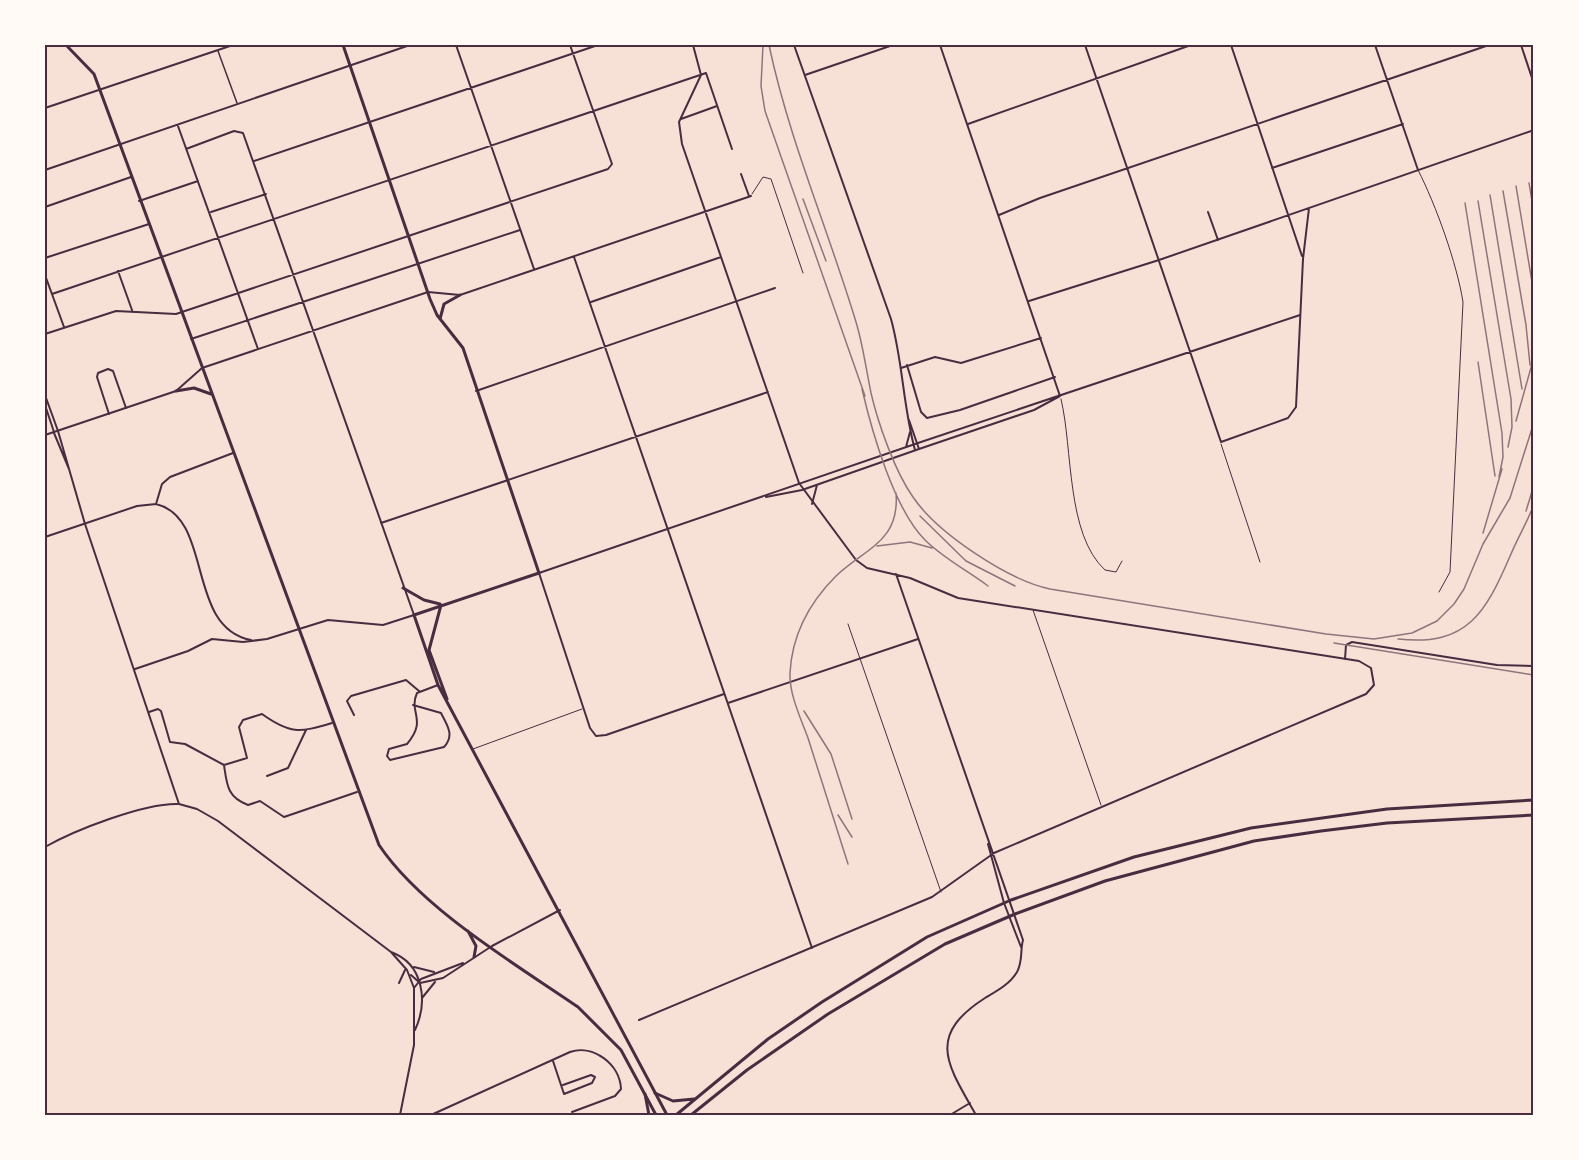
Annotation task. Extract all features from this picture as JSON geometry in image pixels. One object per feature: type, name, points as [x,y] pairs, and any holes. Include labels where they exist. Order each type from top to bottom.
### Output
[{"type":"main road","points":[[66,45],[88,67],[100,90],[373,834],[387,857],[423,895],[578,1007],[601,1028],[621,1050],[656,1115]]},
{"type":"main road","points":[[343,45],[428,292],[440,319],[463,348],[539,573],[414,615],[438,686],[560,910],[667,1115]]},
{"type":"main road","points":[[440,319],[444,304],[460,295]]},
{"type":"main road","points":[[176,391],[194,388],[212,395]]},
{"type":"main road","points":[[403,588],[430,603],[443,604]]},
{"type":"main road","points":[[443,604],[429,650],[447,701]]},
{"type":"main road","points":[[676,1115],[768,1039],[822,1002],[927,937],[1011,900],[1134,857],[1251,828],[1387,809],[1534,800]]},
{"type":"main road","points":[[691,1115],[747,1070],[828,1014],[945,944],[1015,914],[1134,872],[1254,842],[1387,823],[1534,814]]},
{"type":"main road","points":[[466,928],[476,946],[474,957]]},
{"type":"main road","points":[[655,1093],[673,1101],[695,1099]]},
{"type":"main road","points":[[645,1094],[649,1115]]},
{"type":"street","points":[[45,108],[233,45]]},
{"type":"street","points":[[45,170],[410,45]]},
{"type":"street","points":[[456,45],[534,269]]},
{"type":"street","points":[[45,334],[100,315],[132,310],[171,314],[182,312],[608,169],[611,162],[570,45]]},
{"type":"street","points":[[253,161],[598,45]]},
{"type":"street","points":[[639,1020],[941,892],[994,853],[1366,694],[1374,685],[1371,668],[1359,661],[958,598],[896,574],[861,565],[851,556],[802,490],[679,131],[681,118],[700,75],[693,45]]},
{"type":"street","points":[[794,45],[881,289],[899,349],[910,430],[906,447]]},
{"type":"street","points":[[805,75],[893,45]]},
{"type":"street","points":[[940,45],[1060,396]]},
{"type":"street","points":[[1085,45],[1221,442],[1283,421],[1293,414],[1297,402],[1303,259],[1309,208]]},
{"type":"street","points":[[968,124],[1191,45]]},
{"type":"street","points":[[1231,45],[1303,259]]},
{"type":"street","points":[[1375,45],[1419,170]]},
{"type":"street","points":[[999,215],[1489,45]]},
{"type":"street","points":[[1521,45],[1534,84]]},
{"type":"street","points":[[217,51],[238,105]]},
{"type":"street","points":[[52,294],[706,73],[732,149]]},
{"type":"street","points":[[681,118],[717,106]]},
{"type":"street","points":[[1272,168],[1403,124]]},
{"type":"street","points":[[178,125],[258,349]]},
{"type":"street","points":[[135,669],[188,651],[212,639],[231,642],[252,641],[333,620],[383,625],[414,615],[243,133],[236,130],[186,148]]},
{"type":"street","points":[[1029,302],[1218,240],[1534,130]]},
{"type":"street","points":[[45,435],[176,391],[202,368],[313,330],[428,292],[460,295],[750,196],[741,174]]},
{"type":"street","points":[[45,207],[131,177]]},
{"type":"street","points":[[139,201],[198,181]]},
{"type":"street","points":[[210,213],[266,194]]},
{"type":"street","points":[[1208,212],[1218,240]]},
{"type":"street","points":[[45,258],[149,224]]},
{"type":"street","points":[[191,339],[520,230]]},
{"type":"street","points":[[574,257],[812,948]]},
{"type":"street","points":[[591,302],[722,257]]},
{"type":"street","points":[[118,271],[132,310]]},
{"type":"street","points":[[45,274],[64,327]]},
{"type":"street","points":[[476,391],[775,288]]},
{"type":"street","points":[[765,497],[817,485],[1034,410],[1060,396],[1300,315]]},
{"type":"street","points":[[901,368],[938,357],[955,364],[961,363],[1041,338]]},
{"type":"street","points":[[907,365],[921,412],[927,418],[960,410],[1055,377]]},
{"type":"street","points":[[109,414],[97,377],[98,373],[108,369],[113,371],[126,408]]},
{"type":"street","points":[[381,523],[768,392]]},
{"type":"street","points":[[45,395],[85,524],[179,804]]},
{"type":"street","points":[[724,694],[602,737],[594,735],[539,573],[765,497],[1055,395],[1060,396]]},
{"type":"street","points":[[45,405],[56,432]]},
{"type":"street","points":[[909,420],[916,443],[915,450]]},
{"type":"street","points":[[910,430],[920,449]]},
{"type":"street","points":[[156,504],[162,484],[170,477],[233,453]]},
{"type":"street","points":[[812,504],[817,485]]},
{"type":"street","points":[[45,537],[143,505],[156,504],[170,509],[182,523],[212,607],[221,624],[238,637],[252,641]]},
{"type":"street","points":[[896,574],[988,841],[1011,900],[1023,940],[1021,947]]},
{"type":"street","points":[[728,703],[918,639]]},
{"type":"street","points":[[1345,659],[1346,646],[1352,642],[1497,665],[1534,666]]},
{"type":"street","points":[[354,715],[346,701],[351,696],[406,680],[419,691]]},
{"type":"street","points":[[419,691],[438,686]]},
{"type":"street","points":[[413,705],[441,713],[450,731],[449,739],[444,747],[390,760],[387,756],[389,749],[407,744],[417,728],[419,718],[413,705],[419,691]]},
{"type":"street","points":[[149,712],[158,709],[161,711],[170,742],[185,744],[224,765],[247,756],[239,727],[243,720],[262,714],[283,728],[306,730],[332,723]]},
{"type":"street","points":[[267,776],[288,768],[306,730]]},
{"type":"street","points":[[224,765],[228,790],[234,799],[248,805],[260,801],[284,817],[357,792]]},
{"type":"street","points":[[45,847],[72,833],[151,807],[179,804],[197,809],[218,821],[411,966],[437,972]]},
{"type":"street","points":[[976,1115],[948,1059],[949,1036],[956,1021],[964,1012],[1010,982],[1022,961],[1021,947],[1004,903],[988,841]]},
{"type":"street","points":[[420,1000],[435,982],[463,963],[560,910]]},
{"type":"street","points":[[391,952],[410,975],[414,988],[416,1030]]},
{"type":"street","points":[[414,988],[420,981],[437,972],[463,963]]},
{"type":"street","points":[[400,1115],[420,1000],[420,981],[411,966]]},
{"type":"street","points":[[399,983],[404,977],[405,968]]},
{"type":"street","points":[[410,975],[420,981],[435,982]]},
{"type":"street","points":[[431,1115],[575,1050],[590,1049],[600,1054],[616,1074],[621,1085],[618,1094],[572,1113]]},
{"type":"street","points":[[553,1060],[563,1085],[562,1090],[567,1094],[592,1083],[595,1077],[591,1075],[563,1085]]},
{"type":"street","points":[[950,1115],[970,1103]]},
{"type":"lane","points":[[1419,170],[1428,189],[1463,302],[1450,572],[1439,592]]},
{"type":"lane","points":[[750,196],[763,177],[771,179],[803,273]]},
{"type":"lane","points":[[1060,396],[1069,438],[1078,515],[1085,540],[1098,564],[1105,570],[1116,572],[1122,561]]},
{"type":"lane","points":[[1221,442],[1260,562]]},
{"type":"lane","points":[[1033,610],[1102,806]]},
{"type":"lane","points":[[848,624],[941,892]]},
{"type":"lane","points":[[473,749],[584,708]]},
{"type":"railway","points":[[763,45],[761,86],[765,111],[865,396]]},
{"type":"railway","points":[[769,45],[787,115],[856,322],[878,418],[900,474],[913,497],[939,525],[975,553],[1014,576],[1050,589],[1326,634],[1374,639],[1412,633],[1437,621],[1454,604],[1464,589],[1483,544],[1510,498],[1534,422]]},
{"type":"railway","points":[[1529,183],[1534,213]]},
{"type":"railway","points":[[1516,186],[1534,294]]},
{"type":"railway","points":[[1503,191],[1526,325],[1530,365]]},
{"type":"railway","points":[[1490,195],[1522,389]]},
{"type":"railway","points":[[803,199],[826,261]]},
{"type":"railway","points":[[1478,201],[1511,399],[1512,427],[1508,447]]},
{"type":"railway","points":[[1465,203],[1502,433],[1503,457],[1499,477]]},
{"type":"railway","points":[[1516,421],[1534,357]]},
{"type":"railway","points":[[1478,362],[1495,476]]},
{"type":"railway","points":[[862,389],[886,469],[903,509],[925,540],[988,586]]},
{"type":"railway","points":[[1483,533],[1502,469]]},
{"type":"railway","points":[[1526,511],[1534,485]]},
{"type":"railway","points":[[848,864],[793,698],[790,681],[791,659],[798,632],[810,608],[826,586],[886,533],[896,509],[896,493]]},
{"type":"railway","points":[[1398,639],[1422,640],[1442,637],[1458,631],[1471,621],[1493,593],[1534,504]]},
{"type":"railway","points":[[920,516],[966,561],[1015,586]]},
{"type":"railway","points":[[877,546],[910,542],[932,548]]},
{"type":"railway","points":[[1334,643],[1534,675]]},
{"type":"railway","points":[[804,711],[831,754],[852,819]]},
{"type":"railway","points":[[838,815],[852,837]]}]
